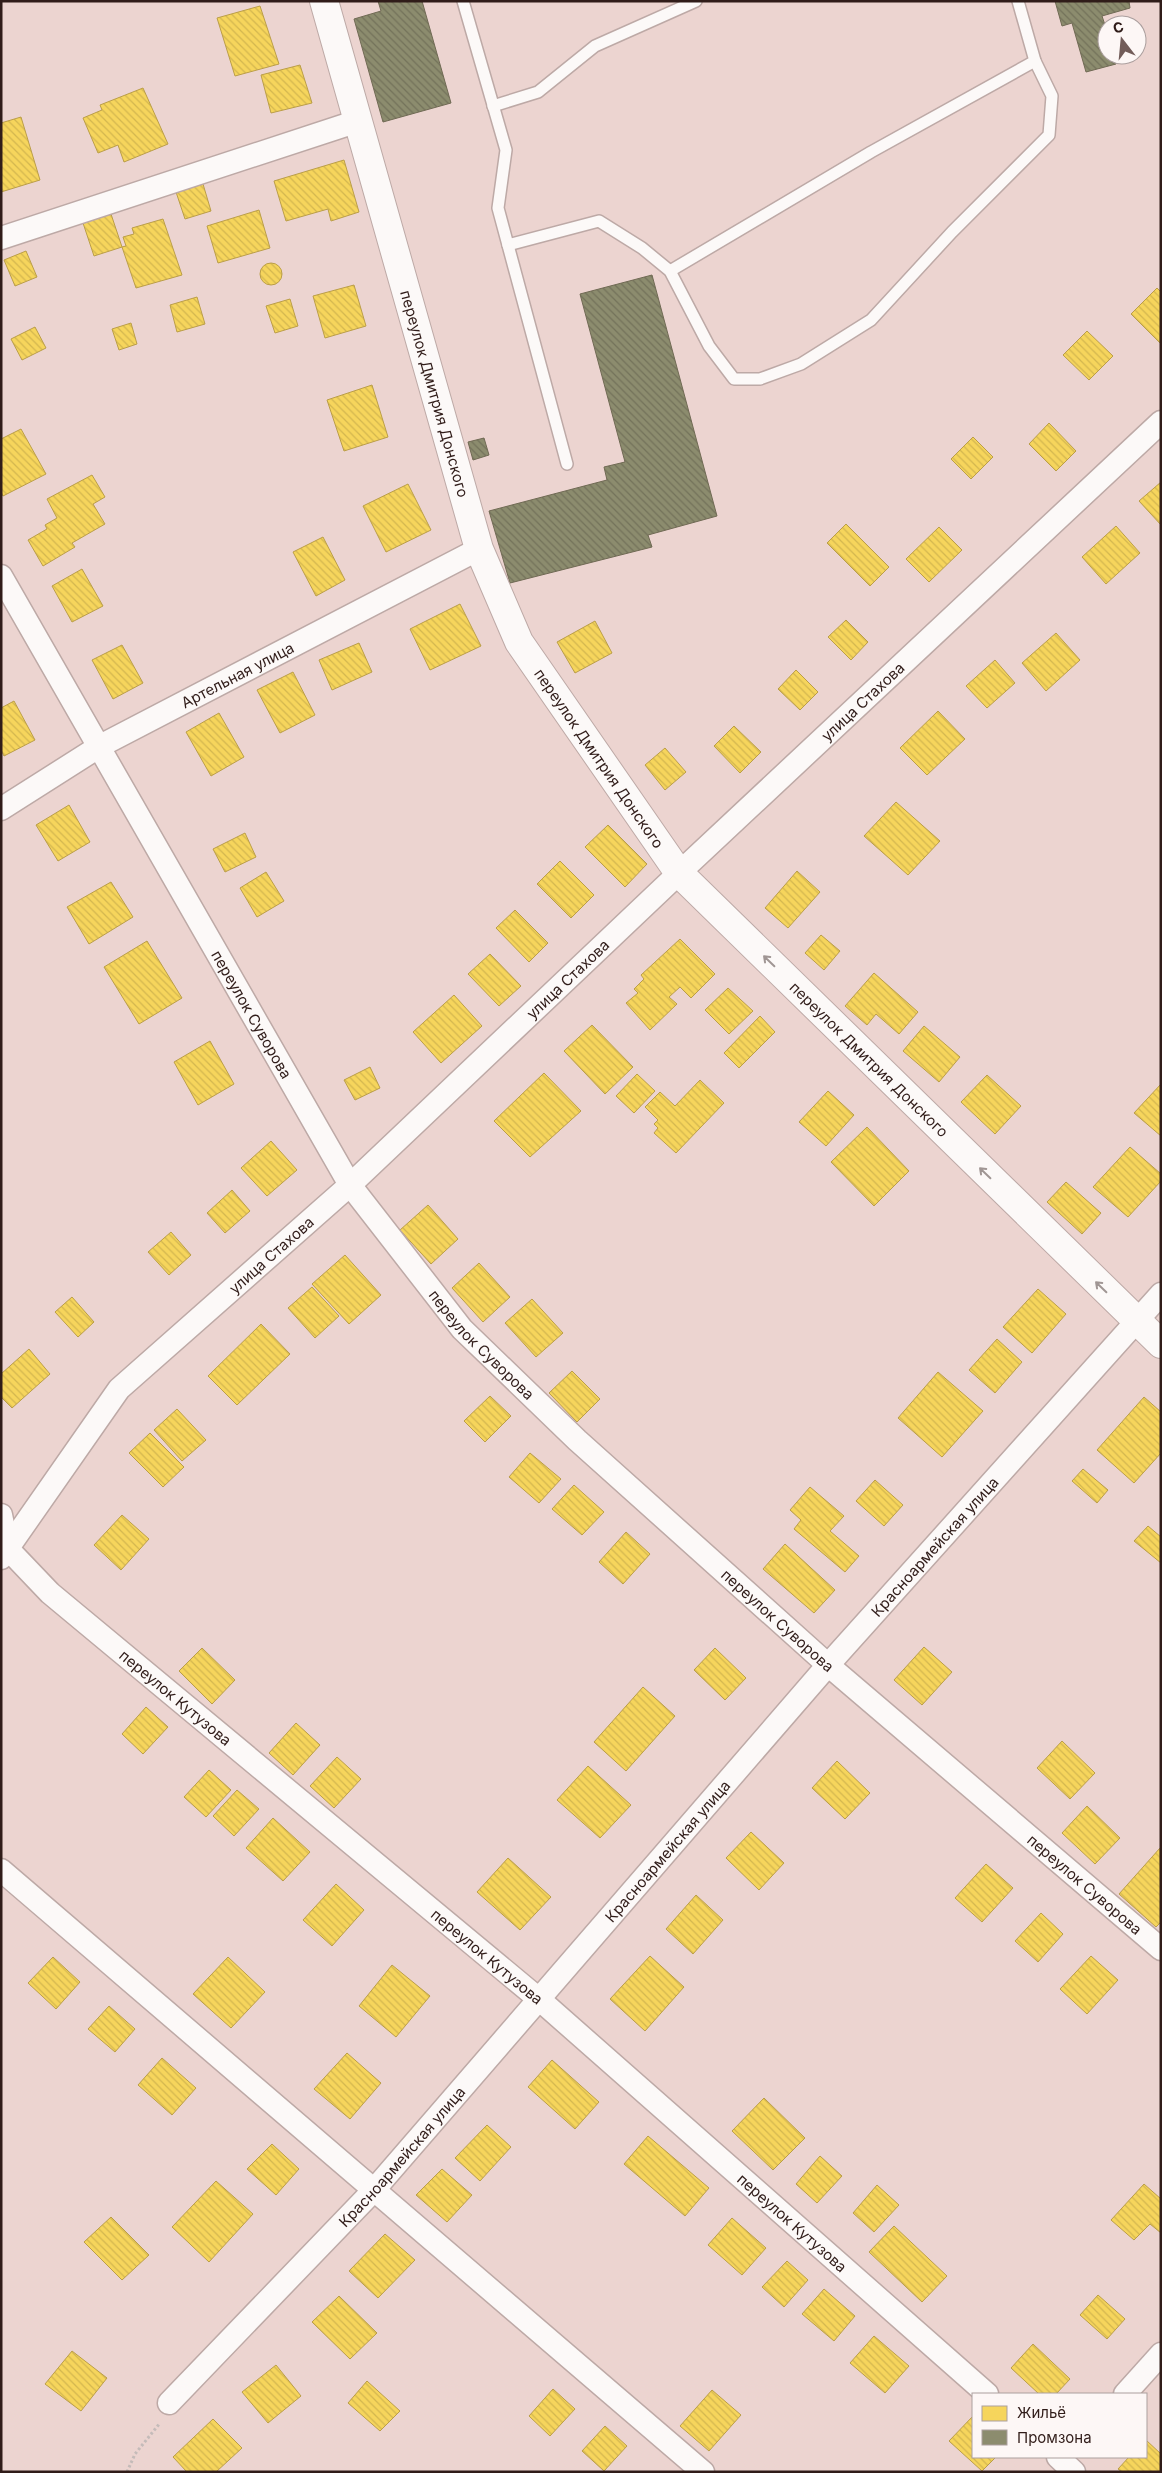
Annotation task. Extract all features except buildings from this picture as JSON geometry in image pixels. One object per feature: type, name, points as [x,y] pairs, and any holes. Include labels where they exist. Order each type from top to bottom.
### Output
[{"type":"street","name":"переулок Дмитрия Донского","points":[[324,1],[479,549],[519,642],[679,873],[1161,1344]]},
{"type":"street","points":[[1,238],[358,121]]},
{"type":"street","name":"улица Стахова","points":[[5,1554],[119,1389],[350,1185],[679,873],[1161,422]]},
{"type":"street","name":"Артельная улица","points":[[1,808],[100,746],[479,549]]},
{"type":"street","name":"переулок Суворова","points":[[1,576],[350,1185],[462,1329],[576,1440],[828,1665],[1161,1949]]},
{"type":"street","name":"Красноармейская улица","points":[[169,2403],[373,2191],[828,1665],[1161,1294]]},
{"type":"street","points":[[1,1514],[5,1554]]},
{"type":"street","name":"переулок Кутузова","points":[[5,1554],[540,2000],[986,2393]]},
{"type":"street","points":[[1,1870],[373,2191],[703,2472]]},
{"type":"street","points":[[1126,2393],[1161,2354]]},
{"type":"lane","points":[[463,1],[506,150],[498,208],[567,464]]},
{"type":"lane","points":[[493,106],[538,92],[595,46],[696,1]]},
{"type":"lane","points":[[508,246],[598,221],[642,248],[670,271],[709,346],[734,379],[760,379],[801,364],[870,320],[952,232],[1050,135],[1052,96],[1035,60],[1018,1]]},
{"type":"lane","points":[[670,271],[871,152],[1035,60]]},
{"type":"path","points":[[127,2472],[135,2454],[156,2430],[169,2403]]}]
